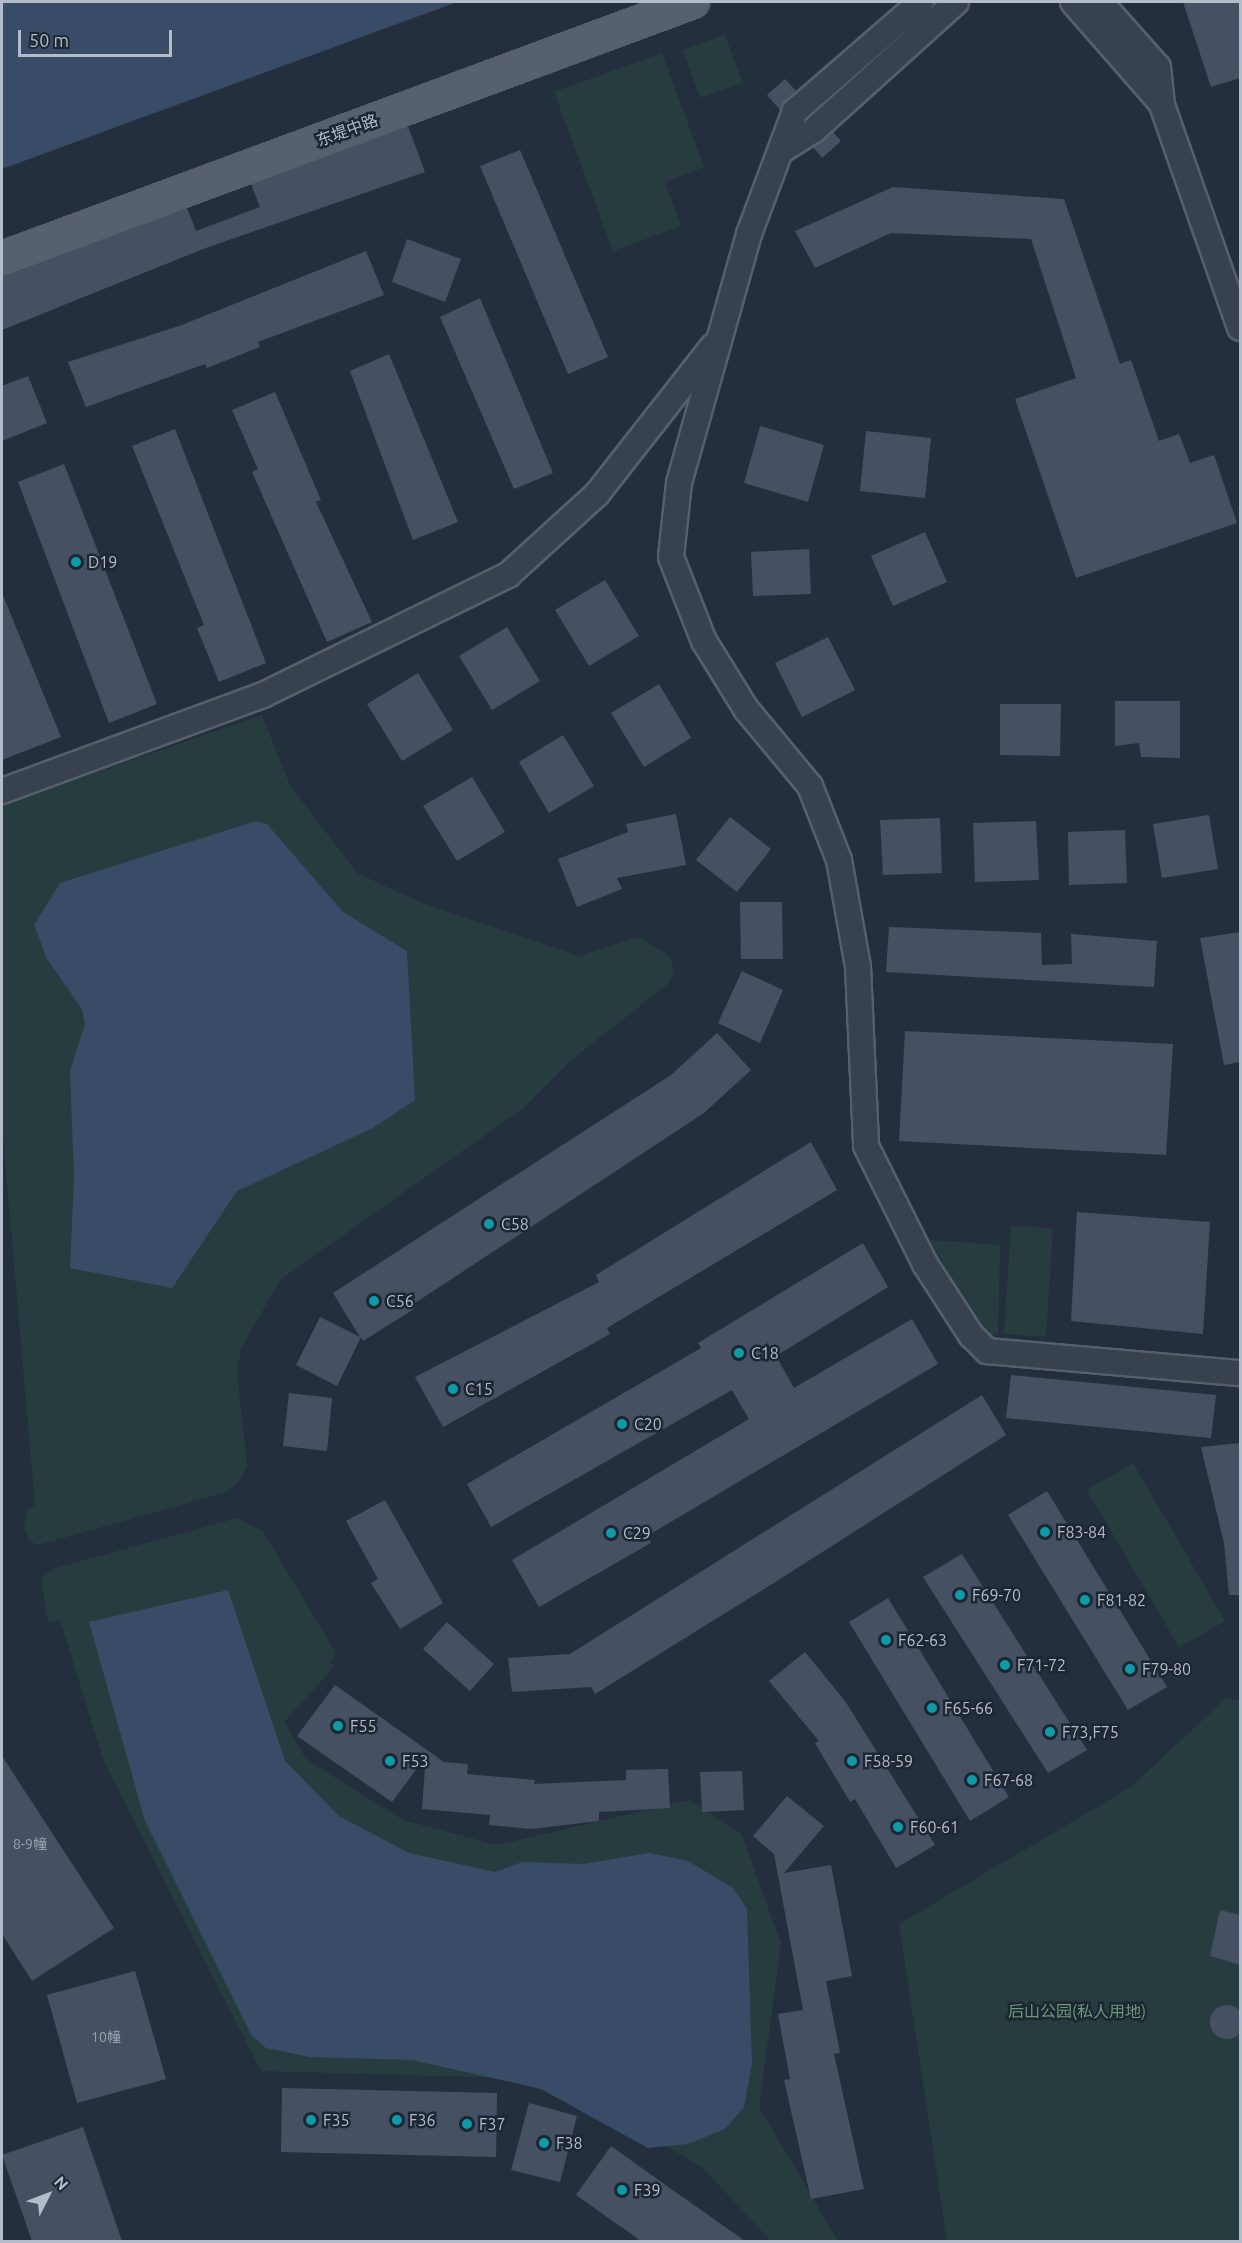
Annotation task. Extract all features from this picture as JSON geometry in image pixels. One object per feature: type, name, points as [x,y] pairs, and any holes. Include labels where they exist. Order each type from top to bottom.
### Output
[{"type":"main road","name":"东堤中路","points":[[2,236],[635,2]]},
{"type":"main road","name":"东堤中路","points":[[2,258],[693,2]]},
{"type":"street","points":[[921,2],[795,111],[749,234],[679,483],[671,557],[704,641],[746,710],[810,786],[839,860],[858,967],[866,1146],[894,1208],[987,1352],[1240,1372]]},
{"type":"street","points":[[782,150],[814,130],[956,2]]},
{"type":"street","points":[[1073,2],[1162,105]]},
{"type":"street","points":[[1100,2],[1158,67],[1162,105],[1240,328]]},
{"type":"street","points":[[2,791],[262,694],[508,575],[597,494],[720,337]]},
{"type":"green space","points":[[725,35],[743,83],[700,98],[683,50]]},
{"type":"green space","points":[[662,53],[704,167],[665,182],[681,226],[613,251],[554,92]]},
{"type":"green space","points":[[262,715],[290,785],[357,873],[422,903],[579,956],[638,937],[670,956],[674,971],[668,984],[570,1061],[522,1109],[281,1279],[241,1348],[237,1373],[247,1465],[239,1482],[227,1492],[38,1545],[29,1541],[24,1526],[27,1510],[35,1505],[2,1126],[2,805]]},
{"type":"green space","points":[[1011,1226],[1053,1228],[1046,1337],[1004,1334]]},
{"type":"green space","points":[[930,1240],[1000,1245],[998,1335],[981,1333]]},
{"type":"green space","points":[[1133,1463],[1225,1621],[1179,1647],[1087,1490]]},
{"type":"green space","points":[[237,1518],[263,1531],[336,1653],[330,1661],[334,1667],[284,1722],[306,1759],[403,1820],[497,1845],[689,1800],[742,1835],[781,1944],[759,2107],[838,2241],[771,2241],[702,2167],[550,2079],[261,2071],[104,1762],[60,1620],[48,1623],[41,1578],[56,1568]]},
{"type":"green space","name":"后山公园(私人用地)","points":[[1226,1698],[1240,1701],[1240,2241],[947,2241],[899,1924],[1131,1787]]},
{"type":"water","points":[[2,2],[457,2],[2,169]]},
{"type":"water","points":[[256,821],[267,824],[343,912],[407,951],[415,1100],[373,1128],[237,1191],[172,1288],[70,1268],[74,1177],[70,1071],[85,1024],[82,1009],[47,959],[34,925],[60,883]]},
{"type":"water","points":[[228,1590],[285,1761],[339,1816],[409,1853],[495,1872],[522,1862],[583,1864],[649,1853],[688,1861],[733,1888],[747,1909],[752,2064],[744,2107],[725,2129],[688,2144],[648,2148],[541,2089],[412,2060],[310,2057],[266,2048],[252,2036],[145,1821],[89,1622]]},
{"type":"building","points":[[1183,2],[1240,2],[1240,78],[1211,87]]},
{"type":"building","points":[[785,79],[796,91],[780,110],[767,95]]},
{"type":"building","points":[[408,126],[425,172],[203,249],[2,330],[2,275],[187,208],[196,231],[260,207],[251,184]]},
{"type":"building","points":[[833,132],[841,141],[822,158],[813,147]]},
{"type":"building","points":[[520,150],[608,357],[568,374],[480,166]]},
{"type":"building","points":[[893,187],[1064,199],[1120,364],[1131,360],[1159,441],[1179,434],[1190,463],[1214,455],[1237,523],[1076,578],[1015,399],[1076,378],[1031,239],[891,233],[815,268],[795,231]]},
{"type":"building","points":[[407,239],[461,259],[445,302],[392,282]]},
{"type":"building","points":[[366,251],[384,295],[258,342],[260,347],[207,368],[205,364],[86,407],[68,362],[182,325]]},
{"type":"building","points":[[480,298],[553,473],[514,489],[440,317]]},
{"type":"building","points":[[389,354],[458,522],[413,540],[350,371]]},
{"type":"building","points":[[28,376],[47,423],[2,441],[2,386]]},
{"type":"building","points":[[275,392],[321,500],[316,502],[372,622],[327,642],[252,472],[258,469],[232,410]]},
{"type":"building","points":[[760,426],[824,445],[808,502],[744,483]]},
{"type":"building","points":[[175,429],[266,663],[219,682],[197,628],[204,625],[132,446]]},
{"type":"building","points":[[866,431],[931,438],[925,498],[860,491]]},
{"type":"building","points":[[64,464],[157,704],[109,723],[18,482]]},
{"type":"building","points":[[925,532],[947,582],[893,606],[871,556]]},
{"type":"building","points":[[809,549],[811,594],[753,596],[751,552]]},
{"type":"building","points":[[605,580],[639,636],[589,666],[555,610]]},
{"type":"building","points":[[2,593],[61,737],[2,760]]},
{"type":"building","points":[[507,627],[540,681],[492,710],[459,656]]},
{"type":"building","points":[[828,637],[855,690],[802,717],[775,663]]},
{"type":"building","points":[[418,673],[453,730],[402,761],[367,704]]},
{"type":"building","points":[[659,684],[691,738],[644,767],[611,713]]},
{"type":"building","points":[[1115,701],[1180,701],[1180,758],[1141,757],[1139,743],[1115,746]]},
{"type":"building","points":[[1000,704],[1061,704],[1060,756],[1000,755]]},
{"type":"building","points":[[563,735],[594,786],[549,813],[519,762]]},
{"type":"building","points":[[472,777],[505,832],[457,861],[423,806]]},
{"type":"building","points":[[676,814],[686,865],[617,878],[622,889],[577,907],[558,859],[628,832],[626,824]]},
{"type":"building","points":[[1209,815],[1218,869],[1162,878],[1153,824]]},
{"type":"building","points":[[730,817],[771,849],[737,892],[696,860]]},
{"type":"building","points":[[940,818],[942,873],[883,875],[880,820]]},
{"type":"building","points":[[1036,821],[1039,880],[975,882],[973,823]]},
{"type":"building","points":[[1125,830],[1127,883],[1069,885],[1068,832]]},
{"type":"building","points":[[740,902],[782,902],[783,959],[741,959]]},
{"type":"building","points":[[889,927],[1041,933],[1042,965],[1072,964],[1071,934],[1157,941],[1154,987],[886,972]]},
{"type":"building","points":[[1240,932],[1240,1062],[1224,1065],[1200,938]]},
{"type":"building","points":[[742,971],[783,990],[760,1043],[718,1023]]},
{"type":"building","points":[[905,1031],[1173,1044],[1166,1155],[899,1141]]},
{"type":"building","points":[[717,1033],[751,1070],[704,1113],[412,1305],[414,1309],[363,1341],[361,1337],[337,1386],[296,1365],[320,1317],[360,1337],[333,1293],[671,1075]]},
{"type":"building","points":[[811,1142],[837,1190],[607,1328],[610,1334],[443,1427],[415,1377],[599,1282],[596,1275]]},
{"type":"building","points":[[1077,1212],[1210,1222],[1203,1334],[1071,1321]]},
{"type":"building","points":[[863,1243],[888,1287],[776,1356],[794,1388],[912,1319],[938,1364],[647,1536],[651,1543],[539,1607],[512,1560],[749,1419],[732,1390],[491,1527],[467,1484],[701,1348],[698,1343]]},
{"type":"building","points":[[1011,1375],[1216,1395],[1211,1438],[1006,1418]]},
{"type":"building","points":[[289,1393],[332,1398],[327,1451],[283,1446]]},
{"type":"building","points":[[982,1395],[1006,1435],[769,1586],[595,1694],[591,1687],[512,1692],[508,1658],[570,1654]]},
{"type":"building","points":[[1240,1443],[1240,1595],[1229,1595],[1224,1543],[1201,1447]]},
{"type":"building","points":[[1047,1491],[1167,1687],[1128,1710],[1008,1515]]},
{"type":"building","points":[[385,1500],[443,1603],[400,1629],[371,1583],[378,1579],[346,1521]]},
{"type":"building","points":[[962,1554],[1087,1750],[1048,1773],[923,1577]]},
{"type":"building","points":[[888,1598],[1009,1797],[970,1821],[849,1622]]},
{"type":"building","points":[[447,1622],[494,1664],[470,1691],[423,1649]]},
{"type":"building","points":[[805,1652],[845,1701],[935,1845],[896,1868],[855,1799],[850,1802],[815,1743],[819,1741],[769,1681]]},
{"type":"building","points":[[335,1685],[444,1762],[468,1764],[467,1774],[535,1780],[534,1784],[626,1780],[626,1770],[668,1769],[670,1808],[599,1812],[599,1821],[531,1829],[489,1825],[490,1815],[422,1809],[426,1756],[392,1802],[297,1736]]},
{"type":"building","points":[[2,1756],[114,1928],[32,1981],[2,1934]]},
{"type":"building","points":[[742,1771],[744,1810],[702,1812],[700,1772]]},
{"type":"building","points":[[787,1796],[824,1826],[784,1873],[831,1865],[852,1976],[826,1981],[840,2053],[834,2054],[864,2189],[811,2199],[784,2080],[790,2079],[778,2014],[803,2010],[774,1854],[753,1836]]},
{"type":"building","points":[[1220,1910],[1240,1915],[1240,1965],[1210,1956]]},
{"type":"building","points":[[135,1971],[166,2079],[77,2103],[47,1995]]},
{"type":"building","points":[[1227,2005],[1239,2010],[1244,2022],[1239,2034],[1227,2039],[1215,2034],[1210,2022],[1215,2010]]},
{"type":"building","points":[[282,2088],[497,2093],[496,2157],[281,2152]]},
{"type":"building","name":"F38","points":[[529,2103],[577,2116],[560,2182],[511,2170]]},
{"type":"building","points":[[83,2127],[122,2241],[32,2241],[2,2155]]},
{"type":"building","points":[[611,2146],[745,2241],[641,2241],[576,2195]]},
{"type":"place","name":"D19","points":[[76,562]]},
{"type":"place","name":"C58","points":[[489,1224]]},
{"type":"place","name":"C56","points":[[374,1301]]},
{"type":"place","name":"C18","points":[[739,1353]]},
{"type":"place","name":"C15","points":[[453,1389]]},
{"type":"place","name":"C20","points":[[622,1424]]},
{"type":"place","name":"F83-84","points":[[1045,1532]]},
{"type":"place","name":"C29","points":[[611,1533]]},
{"type":"place","name":"F69-70","points":[[960,1595]]},
{"type":"place","name":"F81-82","points":[[1085,1600]]},
{"type":"place","name":"F62-63","points":[[886,1640]]},
{"type":"place","name":"F71-72","points":[[1005,1665]]},
{"type":"place","name":"F79-80","points":[[1130,1669]]},
{"type":"place","name":"F65-66","points":[[932,1708]]},
{"type":"place","name":"F55","points":[[338,1726]]},
{"type":"place","name":"F73,F75","points":[[1050,1732]]},
{"type":"place","name":"F53","points":[[390,1761]]},
{"type":"place","name":"F58-59","points":[[852,1761]]},
{"type":"place","name":"F67-68","points":[[972,1780]]},
{"type":"place","name":"F60-61","points":[[898,1827]]},
{"type":"place","name":"F35","points":[[311,2120]]},
{"type":"place","name":"F36","points":[[397,2120]]},
{"type":"place","name":"F37","points":[[467,2124]]},
{"type":"place","name":"F38","points":[[544,2143]]},
{"type":"place","name":"F39","points":[[622,2190]]}]
